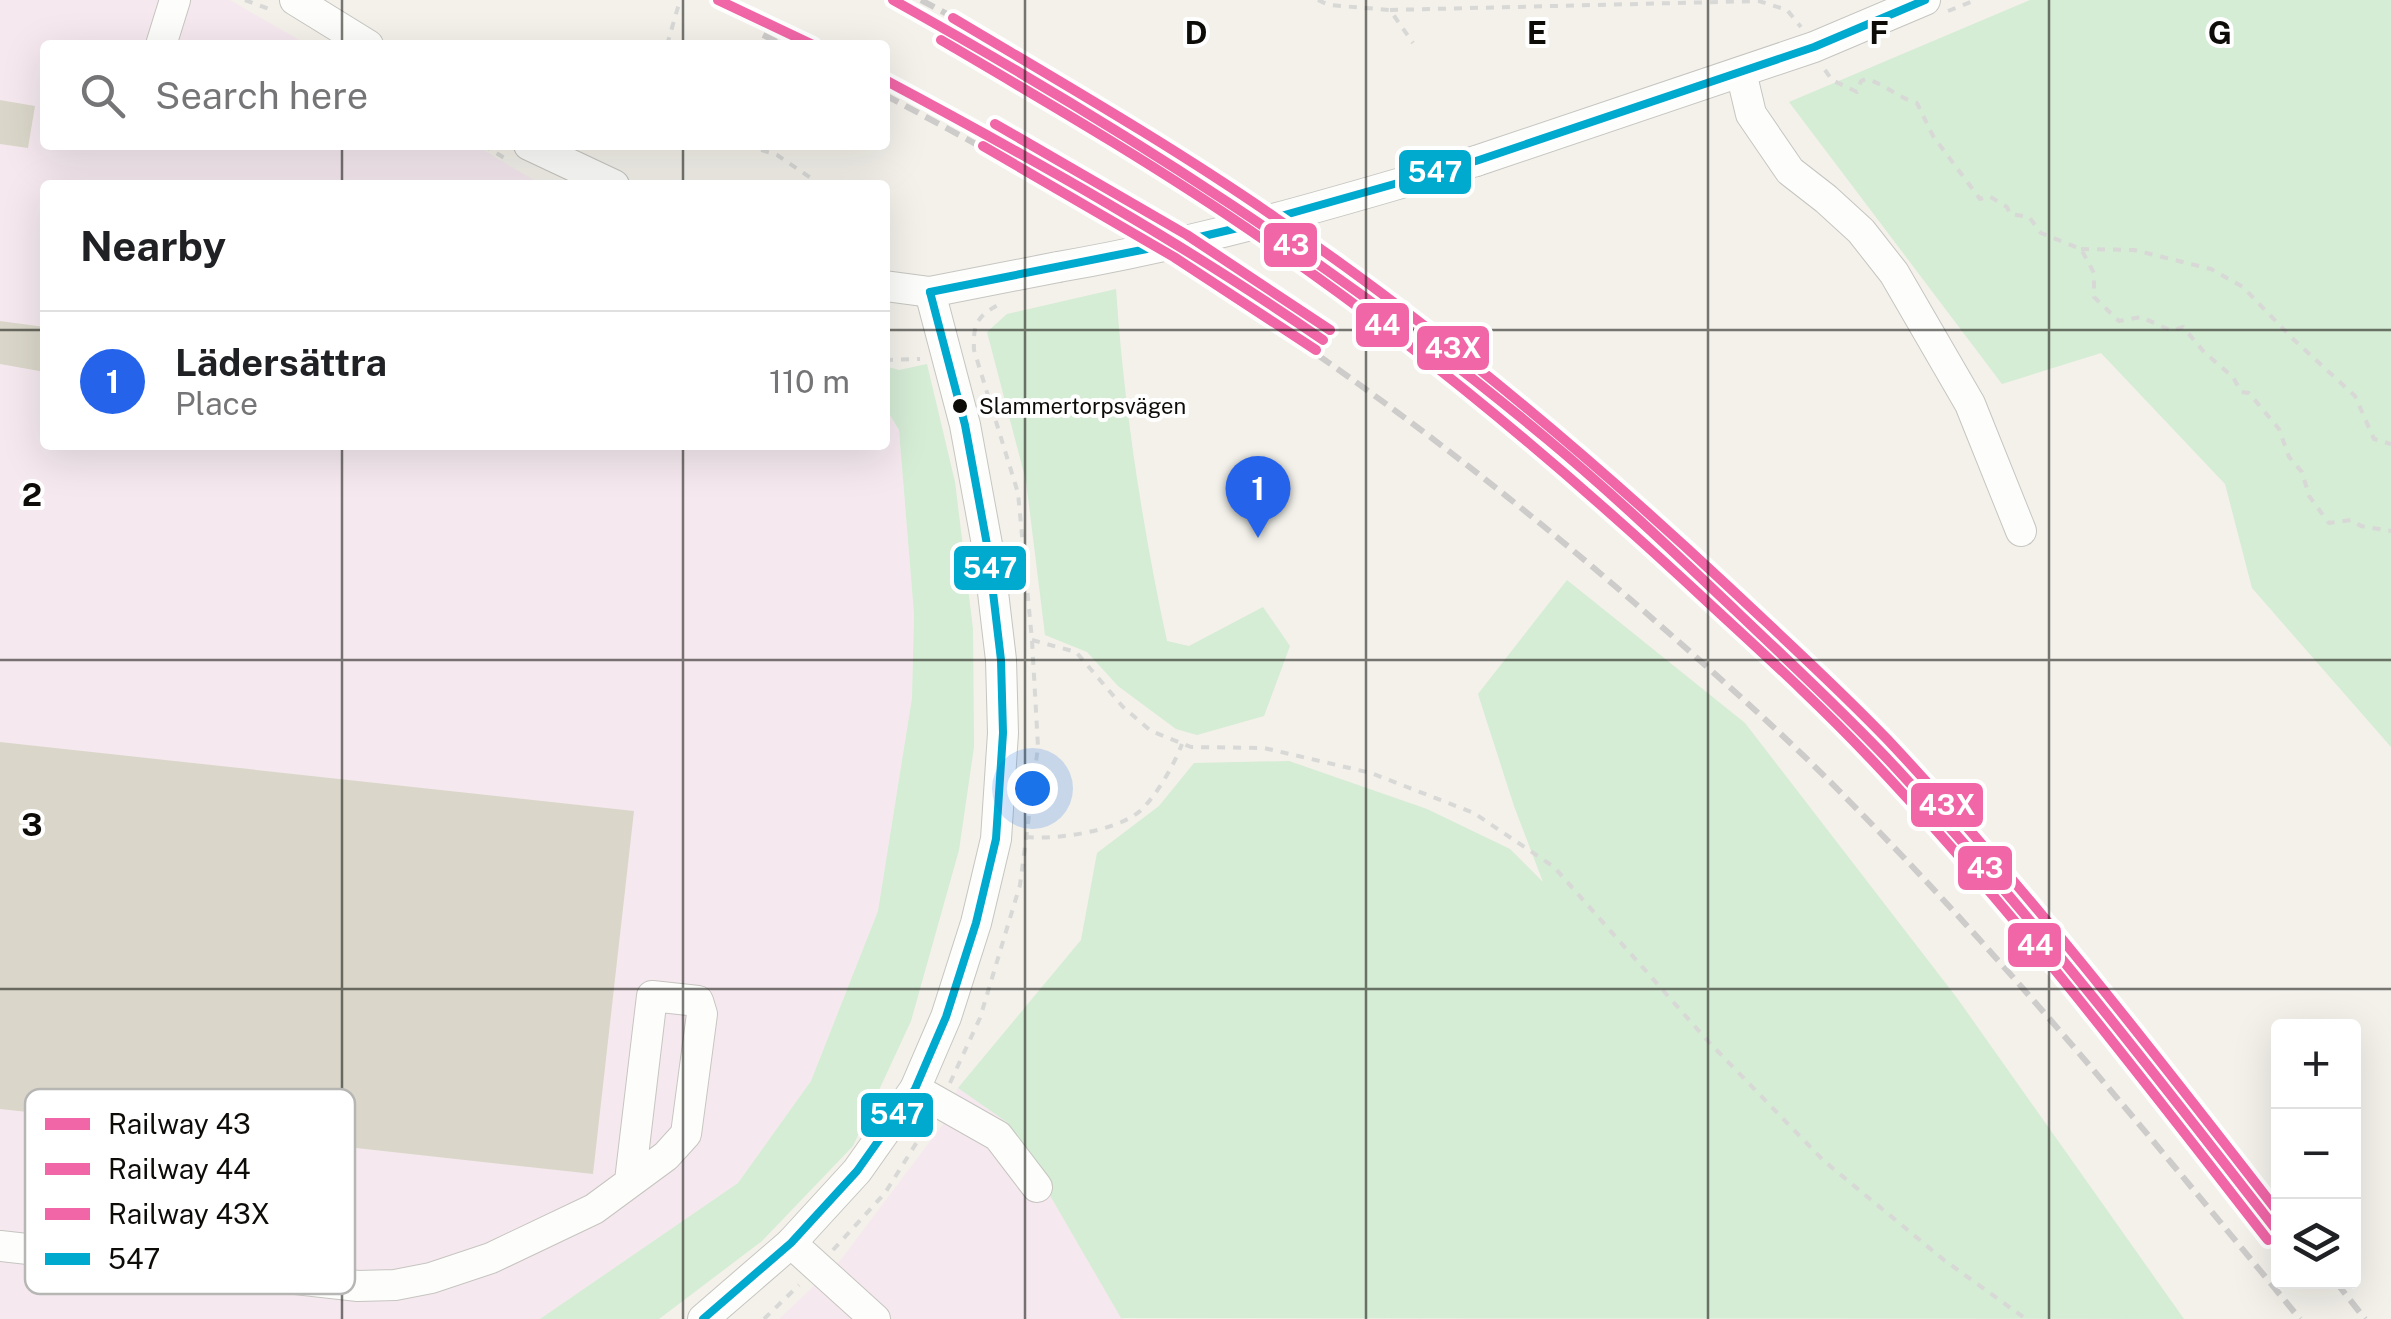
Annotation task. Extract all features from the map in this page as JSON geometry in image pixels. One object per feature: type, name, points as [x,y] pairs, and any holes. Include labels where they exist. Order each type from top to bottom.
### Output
[{"type":"street","points":[[163,40],[175,0]]},
{"type":"street","points":[[295,0],[360,40]]},
{"type":"street","points":[[890,287],[930,292],[1141,251],[1242,226],[1476,161],[1741,72],[1817,56],[1925,0]]},
{"type":"street","points":[[1741,72],[1751,114],[1790,170],[1861,231],[1894,273],[1970,404],[2022,531]]},
{"type":"street","points":[[540,150],[603,180]]},
{"type":"street","points":[[703,1319],[791,1243],[858,1171],[915,1090],[946,1016],[976,923],[996,838],[1003,732],[990,568],[965,425],[930,292]]},
{"type":"street","points":[[355,1286],[396,1285],[431,1278],[490,1258],[594,1209],[666,1156],[686,1134],[702,1014],[698,1001],[652,996],[630,1182]]},
{"type":"street","points":[[915,1090],[998,1136],[1038,1187]]},
{"type":"street","points":[[791,1243],[875,1319]]},
{"type":"street","points":[[0,1246],[25,1249]]},
{"type":"path","points":[[669,40],[680,0]]},
{"type":"path","points":[[1318,0],[1329,5],[1390,10],[1760,1],[1787,10],[1832,80],[1857,92],[1861,81],[1873,80],[1917,103],[1933,136],[1980,199],[1989,196],[2007,207],[2010,214],[2029,218],[2040,233],[2081,249],[2134,250],[2212,269],[2243,287],[2355,396],[2374,439],[2391,444]]},
{"type":"path","points":[[1390,10],[1414,43]]},
{"type":"path","points":[[761,150],[776,155],[814,180]]},
{"type":"path","points":[[2081,249],[2094,273],[2094,297],[2120,321],[2141,318],[2172,330],[2183,328],[2233,377],[2240,392],[2249,393],[2278,429],[2289,457],[2302,472],[2308,496],[2329,524],[2351,520],[2361,526],[2391,531]]},
{"type":"path","points":[[1008,300],[985,312],[974,328],[974,350],[1018,493],[1032,640],[1076,652],[1123,707],[1151,732],[1191,747],[1264,748],[1371,773],[1474,813],[1554,866],[1706,1039],[1824,1161],[1944,1260],[2026,1319]]},
{"type":"path","points":[[996,838],[1041,838],[1099,830],[1139,812],[1173,767],[1182,744]]},
{"type":"shaded area","points":[[0,0],[230,0],[299,40],[40,40],[40,150],[483,150],[534,180],[40,180],[40,450],[890,450],[890,415],[899,430],[914,614],[912,698],[878,911],[811,1081],[738,1183],[540,1319],[0,1319]]},
{"type":"shaded area","points":[[958,1088],[1008,1123],[1123,1319],[779,1319],[839,1262],[943,1124]]},
{"type":"green space","points":[[2030,0],[2391,0],[2391,747],[2252,588],[2225,484],[2101,353],[2002,384],[1789,102]]},
{"type":"green space","points":[[1116,289],[1135,466],[1167,641],[1189,646],[1263,607],[1290,646],[1264,716],[1197,735],[1176,729],[1118,686],[1087,652],[1045,635],[1026,481],[987,332],[1007,314]]},
{"type":"green space","points":[[927,364],[955,482],[973,629],[974,747],[959,850],[911,1021],[853,1146],[762,1241],[659,1319],[540,1319],[738,1183],[811,1081],[878,911],[912,698],[914,614],[899,430],[890,415],[890,367],[899,370]]},
{"type":"green space","points":[[1567,580],[1745,723],[1957,998],[2184,1319],[1121,1318],[1008,1123],[958,1088],[1081,940],[1097,853],[1159,806],[1194,763],[1289,761],[1427,809],[1510,849],[1543,882],[1478,694]]},
{"type":"building","points":[[0,100],[35,106],[28,148],[0,144]]},
{"type":"building","points":[[0,321],[40,326],[40,371],[0,364]]},
{"type":"building","points":[[0,742],[634,811],[593,1174],[355,1148],[355,1089],[25,1089],[25,1112],[0,1109]]},
{"type":"railway","points":[[921,0],[1057,76],[1189,158],[1317,246],[1442,338],[1680,538],[1917,773],[2084,966],[2271,1200]]},
{"type":"railway","points":[[763,35],[773,40]]},
{"type":"railway","points":[[890,98],[1102,216],[1240,302],[1434,440],[1619,590],[1789,741],[1911,865],[2082,1056],[2300,1319]]},
{"type":"railway","points":[[2341,1289],[2365,1319]]},
{"type":"rail line","name":"43","points":[[718,0],[802,40]]},
{"type":"rail line","name":"43","points":[[893,0],[1148,151],[1312,260],[1470,377],[1595,480],[1796,668],[1896,768],[2044,938],[2271,1223]]},
{"type":"rail line","name":"43X","points":[[953,18],[1197,166],[1336,260],[1511,394],[1677,539],[1887,739],[1990,853],[2271,1203]]},
{"type":"rail line","name":"44","points":[[941,40],[1145,162],[1323,282],[1496,415],[1660,558],[1832,719],[1923,815],[2075,994],[2268,1240]]},
{"type":"rail line","name":"43","points":[[890,83],[1108,204],[1323,340]]},
{"type":"rail line","name":"43X","points":[[995,124],[1187,235],[1330,330]]},
{"type":"rail line","name":"44","points":[[983,146],[1174,257],[1316,350]]},
{"type":"transit line","name":"547","points":[[930,292],[1242,227],[1476,161],[1814,47],[1925,0]]},
{"type":"transit line","name":"547","points":[[703,1319],[791,1243],[857,1171],[915,1089],[946,1017],[976,923],[996,839],[1003,733],[1001,660],[988,550],[965,425],[930,292]]},
{"type":"place","name":"Slammertorpsvägen","points":[[960,406]]},
{"type":"place","name":"Lädersättra","points":[[1258,538]]}]
